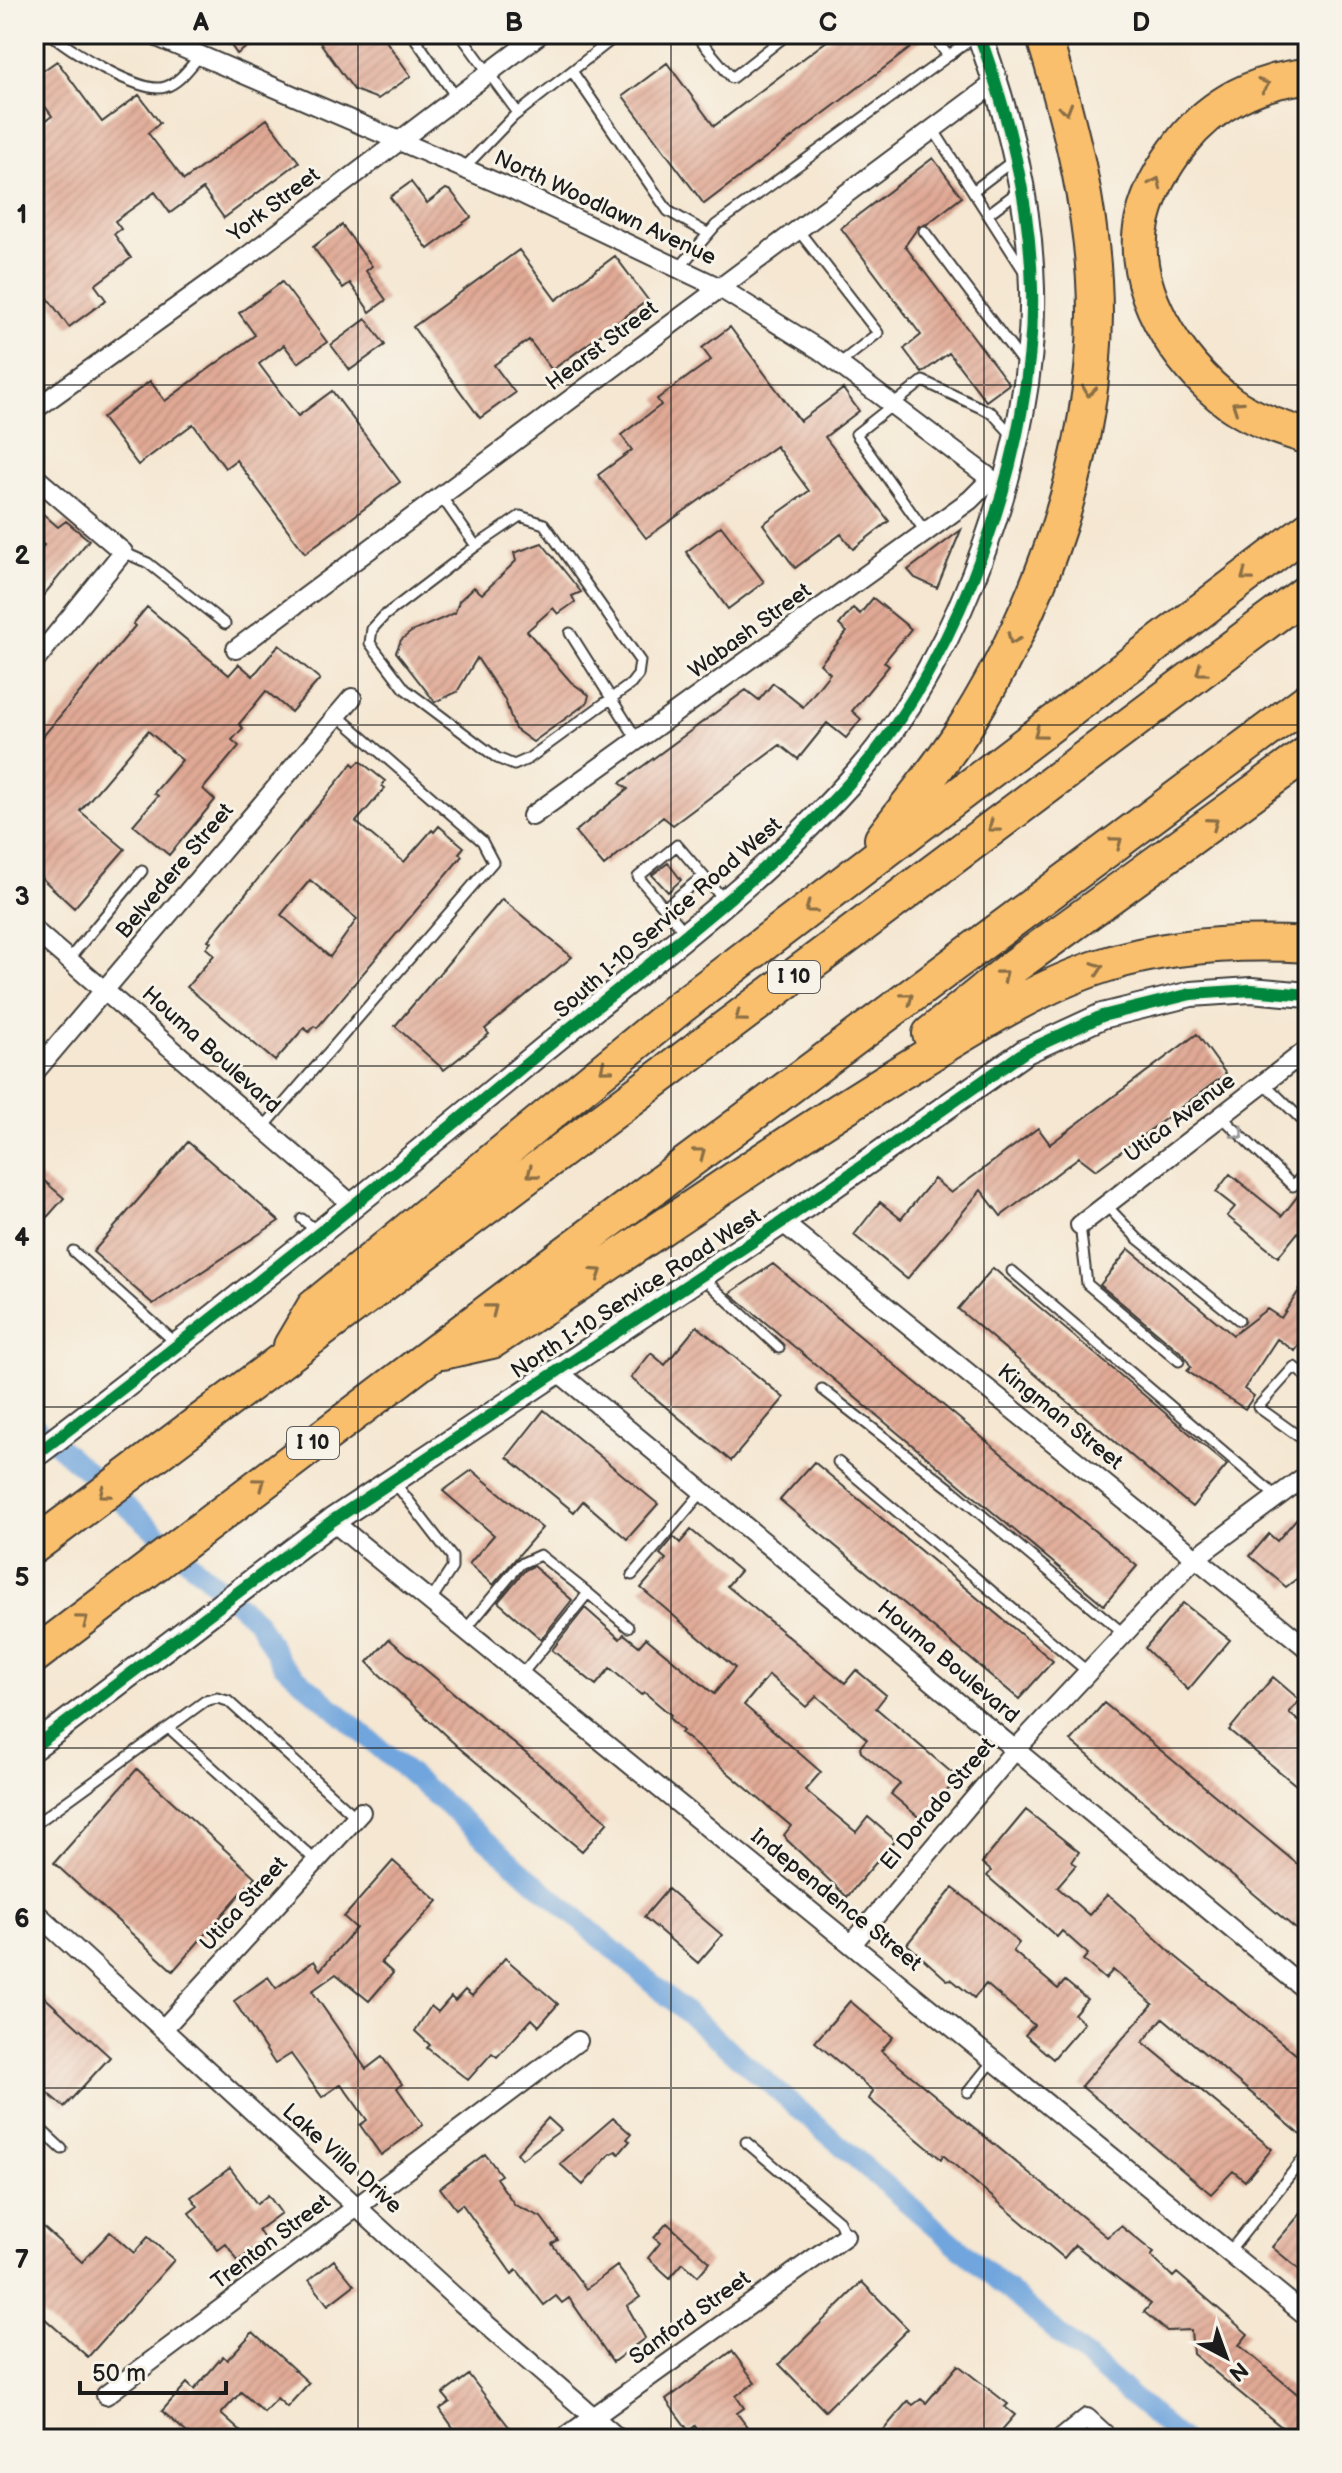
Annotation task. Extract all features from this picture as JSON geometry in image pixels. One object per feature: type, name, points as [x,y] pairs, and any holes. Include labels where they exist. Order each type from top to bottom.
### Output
[{"type":"highway","points":[[860,869],[967,723],[1007,651],[1040,579],[1067,493],[1083,422],[1089,393],[1095,313],[1089,228],[1071,125],[1043,34]]},
{"type":"highway","points":[[1308,76],[1288,77],[1252,88],[1224,103],[1194,128],[1154,184],[1141,235],[1147,285],[1171,339],[1200,375],[1229,402],[1260,421],[1308,437]]},
{"type":"highway","points":[[280,1363],[314,1307],[679,1008],[1308,529]]},
{"type":"highway","name":"I 10","points":[[34,1546],[1308,591]]},
{"type":"highway","name":"I 10","points":[[34,1656],[429,1356],[1308,700]]},
{"type":"highway","points":[[834,1113],[1013,967],[1308,753]]},
{"type":"highway","points":[[429,1356],[492,1341],[834,1113],[971,1029],[1063,981],[1106,965],[1174,950],[1246,941],[1308,945]]},
{"type":"street","name":"North Woodlawn Avenue","points":[[150,34],[198,58],[463,169],[720,288],[839,364],[997,484]]},
{"type":"street","name":"York Street","points":[[34,410],[249,255],[540,34]]},
{"type":"street","name":"South I-10 Service Road West","points":[[34,1456],[178,1345],[311,1226],[355,1207],[757,873],[860,771],[899,717],[970,585],[997,484],[1014,438],[1028,369],[1032,283],[1022,188],[996,82],[979,34]]},
{"type":"street","name":"Hearst Street","points":[[236,649],[996,82]]},
{"type":"street","points":[[34,476],[123,552],[34,662]]},
{"type":"street","name":"Wabash Street","points":[[532,816],[997,484]]},
{"type":"street","name":"Belvedere Street","points":[[34,1073],[352,698]]},
{"type":"street","name":"Houma Boulevard","points":[[34,930],[355,1207]]},
{"type":"street","name":"North I-10 Service Road West","points":[[34,1747],[332,1521],[782,1222],[1026,1051],[1102,1016],[1191,994],[1251,990],[1308,995]]},
{"type":"street","name":"Utica Avenue","points":[[1080,1225],[1308,1049]]},
{"type":"street","name":"Kingman Street","points":[[782,1222],[1308,1649]]},
{"type":"street","name":"Houma Boulevard","points":[[556,1370],[1308,1992]]},
{"type":"street","points":[[1195,1558],[1308,1474]]},
{"type":"street","name":"Independence Street","points":[[332,1521],[1308,2317]]},
{"type":"street","name":"El Dorado Street","points":[[852,1944],[1015,1750],[1195,1558]]},
{"type":"street","name":"Utica Street","points":[[163,2029],[359,1814]]},
{"type":"street","name":"Lake Villa Drive","points":[[34,1911],[457,2299],[619,2439]]},
{"type":"street","name":"Trenton Street","points":[[106,2395],[578,2041]]},
{"type":"street","name":"Sanford Street","points":[[563,2439],[845,2236]]},
{"type":"street","points":[[1061,2439],[1087,2418],[1110,2439]]},
{"type":"lane","points":[[51,34],[76,54],[152,89],[168,87],[198,58]]},
{"type":"lane","points":[[412,34],[456,97]]},
{"type":"lane","points":[[460,34],[518,113]]},
{"type":"lane","points":[[463,169],[518,113],[619,34]]},
{"type":"lane","points":[[695,34],[732,78],[788,34]]},
{"type":"lane","points":[[932,34],[948,56]]},
{"type":"lane","points":[[679,268],[707,233],[979,34]]},
{"type":"lane","points":[[572,71],[668,211],[707,233]]},
{"type":"lane","points":[[933,129],[1032,283]]},
{"type":"lane","points":[[973,191],[1016,158]]},
{"type":"lane","points":[[988,214],[1022,188]]},
{"type":"lane","points":[[798,230],[878,333],[839,364]]},
{"type":"lane","points":[[924,231],[1028,369]]},
{"type":"lane","points":[[926,533],[856,434],[895,407],[923,381],[992,413],[1014,438]]},
{"type":"lane","points":[[441,496],[476,546]]},
{"type":"lane","points":[[520,516],[544,524],[640,661],[638,675],[631,684],[528,759],[514,765],[497,758],[405,689],[370,643],[372,629],[384,616],[476,546],[520,516]]},
{"type":"lane","points":[[123,552],[148,563],[225,624]]},
{"type":"lane","points":[[570,633],[638,741]]},
{"type":"lane","points":[[263,1128],[493,862],[482,841],[337,715]]},
{"type":"lane","points":[[685,932],[638,877],[677,845],[724,900]]},
{"type":"lane","points":[[69,959],[142,871]]},
{"type":"lane","points":[[664,908],[703,876]]},
{"type":"lane","points":[[1293,1062],[1308,1078]]},
{"type":"lane","points":[[1265,1084],[1308,1126]]},
{"type":"lane","points":[[1222,1117],[1293,1186],[1301,1177]]},
{"type":"lane","points":[[1106,1205],[1138,1239],[1239,1320]]},
{"type":"lane","points":[[1080,1225],[1087,1284],[1179,1361]]},
{"type":"lane","points":[[73,1251],[178,1345]]},
{"type":"lane","points":[[1012,1271],[1277,1497]]},
{"type":"lane","points":[[700,1276],[779,1348]]},
{"type":"lane","points":[[1308,1378],[1294,1367],[1258,1407],[1308,1443]]},
{"type":"lane","points":[[822,1389],[952,1490],[1124,1634]]},
{"type":"lane","points":[[838,1462],[1088,1672]]},
{"type":"lane","points":[[392,1480],[452,1557],[452,1568],[431,1600]]},
{"type":"lane","points":[[632,1575],[703,1491]]},
{"type":"lane","points":[[466,1629],[520,1564],[530,1556],[540,1555],[628,1627]]},
{"type":"lane","points":[[522,1674],[588,1593]]},
{"type":"lane","points":[[34,1825],[205,1701],[217,1698],[228,1701],[359,1814]]},
{"type":"lane","points":[[170,1729],[316,1861]]},
{"type":"lane","points":[[968,2092],[994,2060]]},
{"type":"lane","points":[[34,2123],[62,2149]]},
{"type":"lane","points":[[746,2142],[839,2221],[845,2236]]},
{"type":"lane","points":[[1229,2252],[1303,2159]]},
{"type":"building","points":[[223,34],[265,34],[237,54]]},
{"type":"building","points":[[314,34],[381,34],[411,76],[378,99],[354,90]]},
{"type":"building","points":[[836,34],[925,34],[925,37],[704,204],[623,96],[667,63],[714,126]]},
{"type":"building","points":[[57,61],[102,122],[139,95],[160,123],[148,133],[184,180],[267,119],[299,162],[224,218],[203,189],[170,213],[155,192],[115,221],[121,229],[114,234],[131,258],[95,285],[106,300],[69,327],[34,279],[34,129],[52,116],[34,91],[34,77]]},
{"type":"building","points":[[933,158],[962,197],[927,224],[919,226],[905,246],[1009,384],[986,401],[949,353],[922,373],[904,349],[921,335],[841,228]]},
{"type":"building","points":[[411,182],[427,203],[446,189],[451,191],[471,217],[428,249],[390,197]]},
{"type":"building","points":[[342,225],[372,266],[366,271],[386,300],[370,312],[350,283],[343,288],[313,247]]},
{"type":"building","points":[[519,250],[556,300],[615,256],[648,300],[552,370],[529,340],[494,365],[515,393],[480,418],[413,327]]},
{"type":"building","points":[[282,282],[327,342],[298,363],[284,345],[259,364],[298,416],[332,391],[400,482],[305,553],[236,460],[225,468],[193,424],[138,465],[102,418],[150,381],[165,401],[255,335],[239,313]]},
{"type":"building","points":[[366,319],[385,345],[350,370],[331,345]]},
{"type":"building","points":[[730,327],[800,421],[843,389],[859,411],[825,437],[889,521],[853,549],[841,534],[795,568],[763,524],[809,491],[776,446],[646,538],[598,475],[632,450],[621,435],[661,405],[657,399],[711,360],[702,348]]},
{"type":"building","points":[[34,506],[58,527],[66,521],[89,540],[34,607],[34,556],[44,545],[34,537]]},
{"type":"building","points":[[721,526],[764,582],[728,609],[686,552]]},
{"type":"building","points":[[961,530],[937,588],[915,578],[908,570]]},
{"type":"building","points":[[542,543],[581,592],[572,596],[575,602],[558,614],[553,608],[527,631],[571,682],[589,695],[587,703],[533,742],[515,729],[505,700],[477,658],[457,692],[435,702],[396,652],[401,640],[411,632],[455,613],[459,601],[474,587],[482,594],[516,561],[514,553]]},
{"type":"building","points":[[873,598],[911,629],[884,662],[889,666],[852,711],[861,719],[846,738],[827,723],[798,759],[780,745],[673,825],[663,817],[604,866],[575,832],[628,789],[620,783],[746,690],[759,700],[773,683],[803,707],[830,673],[820,664],[847,632],[839,625],[853,608],[860,614]]},
{"type":"building","points":[[147,607],[229,675],[239,664],[253,676],[279,645],[320,679],[291,712],[266,691],[239,724],[243,728],[232,740],[239,746],[203,789],[215,800],[169,855],[133,825],[158,796],[154,793],[182,760],[148,731],[80,811],[125,849],[74,908],[34,871],[34,747],[135,626],[133,624]]},
{"type":"building","points":[[360,761],[385,781],[382,786],[385,788],[356,822],[404,862],[439,826],[464,847],[459,853],[462,856],[317,1028],[314,1026],[309,1032],[304,1028],[275,1061],[187,987],[214,955],[206,948],[211,942],[208,940],[352,763],[355,766]],"holes":[[[310,880],[357,919],[330,957],[281,915]]]},
{"type":"building","points":[[668,863],[681,880],[668,892],[652,875]]},
{"type":"building","points":[[502,899],[572,957],[485,1029],[489,1034],[444,1070],[395,1026]]},
{"type":"building","points":[[1197,1034],[1226,1074],[1096,1170],[1079,1157],[1001,1216],[981,1190],[907,1279],[854,1235],[880,1202],[901,1219],[934,1179],[951,1193],[1038,1128],[1050,1144]]},
{"type":"building","points":[[188,1142],[279,1221],[153,1304],[93,1252]]},
{"type":"building","points":[[34,1172],[64,1198],[34,1232]]},
{"type":"building","points":[[1230,1174],[1282,1216],[1308,1183],[1308,1220],[1278,1257],[1227,1216],[1235,1207],[1216,1192]]},
{"type":"building","points":[[1129,1249],[1233,1335],[1267,1309],[1281,1318],[1308,1277],[1308,1331],[1295,1351],[1277,1339],[1244,1389],[1254,1396],[1245,1409],[1187,1371],[1191,1367],[1184,1355],[1100,1285]]},
{"type":"building","points":[[773,1264],[1137,1566],[1104,1605],[730,1293]]},
{"type":"building","points":[[993,1268],[1227,1465],[1192,1507],[958,1309]]},
{"type":"building","points":[[697,1326],[784,1398],[731,1461],[631,1378],[651,1353],[665,1365]]},
{"type":"building","points":[[544,1410],[658,1504],[627,1539],[583,1501],[574,1512],[507,1457]]},
{"type":"building","points":[[814,1462],[1053,1661],[1019,1699],[780,1500]]},
{"type":"building","points":[[472,1470],[542,1528],[493,1585],[469,1564],[494,1535],[443,1491]]},
{"type":"building","points":[[1298,1517],[1308,1526],[1308,1570],[1286,1587],[1250,1556],[1269,1534],[1277,1541]]},
{"type":"building","points":[[691,1530],[740,1571],[727,1586],[845,1683],[856,1670],[886,1695],[876,1708],[958,1778],[922,1820],[891,1794],[900,1784],[861,1752],[860,1747],[867,1739],[817,1696],[806,1707],[769,1675],[744,1705],[821,1772],[805,1790],[856,1832],[868,1817],[895,1840],[847,1897],[787,1840],[784,1835],[791,1826],[681,1733],[683,1731],[669,1718],[671,1715],[644,1692],[641,1695],[610,1668],[596,1685],[552,1650],[585,1608],[620,1639],[624,1634],[639,1646],[646,1638],[714,1694],[735,1668],[641,1588],[666,1559],[660,1554],[674,1537],[680,1543]]},
{"type":"building","points":[[533,1566],[572,1600],[541,1639],[498,1602],[525,1570]]},
{"type":"building","points":[[1183,1603],[1230,1640],[1188,1690],[1145,1648]]},
{"type":"building","points":[[389,1639],[608,1822],[582,1851],[457,1746],[378,1673],[368,1662]]},
{"type":"building","points":[[1273,1677],[1300,1700],[1289,1713],[1308,1729],[1308,1795],[1229,1730]]},
{"type":"building","points":[[1104,1703],[1308,1873],[1308,1939],[1071,1741]]},
{"type":"building","points":[[137,1769],[255,1877],[173,1971],[54,1863]]},
{"type":"building","points":[[1026,1810],[1079,1852],[1072,1862],[1076,1865],[1057,1887],[1089,1915],[1107,1895],[1176,1957],[1308,2064],[1308,2141],[1163,2018],[1143,2042],[1272,2149],[1245,2181],[1233,2171],[1211,2194],[1081,2086],[1153,2004],[1113,1970],[1105,1979],[1083,1960],[1088,1954],[1062,1931],[1057,1937],[987,1876],[991,1871],[982,1863]]},
{"type":"building","points":[[393,1861],[438,1901],[381,1962],[393,1973],[369,2001],[336,1974],[312,1991],[366,2069],[382,2057],[402,2084],[397,2088],[423,2125],[381,2155],[360,2125],[367,2120],[341,2084],[322,2097],[291,2054],[275,2064],[234,2001],[268,1977],[276,1988],[314,1961],[320,1970],[356,1928],[344,1917]]},
{"type":"building","points":[[953,1888],[1019,1943],[1013,1951],[1058,1989],[1065,1981],[1087,1999],[1074,2014],[1084,2023],[1053,2059],[1025,2035],[1034,2025],[986,1984],[974,1998],[951,1979],[947,1980],[907,1944]]},
{"type":"building","points":[[668,1889],[722,1935],[698,1963],[644,1917]]},
{"type":"building","points":[[505,1958],[558,2004],[539,2026],[532,2019],[497,2057],[492,2053],[468,2080],[427,2048],[430,2045],[415,2031],[431,2006],[438,2012],[451,1997],[455,2001],[465,1990],[472,1996]]},
{"type":"building","points":[[41,1994],[110,2057],[64,2107],[34,2082],[34,2002]]},
{"type":"building","points":[[850,2001],[893,2037],[881,2051],[1107,2237],[1121,2226],[1154,2253],[1151,2256],[1173,2277],[1177,2273],[1248,2334],[1239,2345],[1308,2403],[1308,2431],[1302,2439],[1296,2439],[1193,2354],[1191,2330],[1167,2331],[1144,2312],[1151,2304],[1075,2245],[1064,2258],[943,2155],[941,2159],[869,2099],[873,2091],[815,2042]]},
{"type":"building","points":[[548,2118],[561,2130],[522,2159],[517,2153]]},
{"type":"building","points":[[613,2118],[631,2134],[627,2139],[630,2141],[619,2154],[616,2151],[610,2154],[583,2185],[560,2164]]},
{"type":"building","points":[[485,2154],[501,2175],[496,2178],[515,2205],[541,2217],[558,2240],[552,2244],[586,2289],[617,2266],[640,2297],[627,2306],[645,2338],[613,2362],[569,2298],[562,2303],[556,2296],[544,2305],[517,2270],[512,2274],[462,2204],[456,2209],[440,2188]]},
{"type":"building","points":[[230,2168],[257,2204],[268,2195],[281,2213],[258,2230],[265,2240],[238,2261],[226,2244],[218,2250],[189,2213],[198,2206],[191,2197]]},
{"type":"building","points":[[1308,2205],[1308,2262],[1301,2271],[1272,2247]]},
{"type":"building","points":[[34,2219],[82,2262],[110,2232],[134,2253],[148,2237],[174,2260],[88,2357],[34,2309]]},
{"type":"building","points":[[667,2223],[710,2262],[698,2276],[683,2263],[670,2278],[648,2258],[660,2243],[654,2238]]},
{"type":"building","points":[[334,2260],[354,2285],[328,2305],[309,2280]]},
{"type":"building","points":[[862,2282],[908,2329],[825,2411],[779,2364]]},
{"type":"building","points":[[253,2332],[309,2383],[287,2407],[277,2398],[264,2412],[241,2392],[221,2414],[249,2439],[194,2439],[162,2411],[187,2383],[194,2390],[223,2356],[227,2360]]},
{"type":"building","points":[[732,2351],[755,2382],[736,2396],[744,2408],[737,2413],[756,2439],[704,2439],[695,2426],[689,2431],[666,2400]]},
{"type":"building","points":[[958,2365],[1008,2404],[1005,2407],[1015,2415],[994,2439],[876,2439],[908,2401],[913,2405],[921,2399],[926,2403]]},
{"type":"building","points":[[469,2375],[513,2432],[503,2439],[461,2439],[440,2409],[450,2402],[443,2394]]},
{"type":"waterway","points":[[34,1425],[257,1621],[282,1664],[1181,2439]]},
{"type":"cycle path","points":[[34,1456],[288,1258],[704,920],[823,811],[859,772],[896,724],[930,669],[960,608],[986,544],[1006,479],[1021,413],[1030,349],[1032,289],[1022,191],[1000,96],[979,34]]},
{"type":"cycle path","points":[[34,1747],[332,1521],[782,1222],[1026,1051],[1102,1016],[1191,994],[1251,990],[1308,995]]}]
